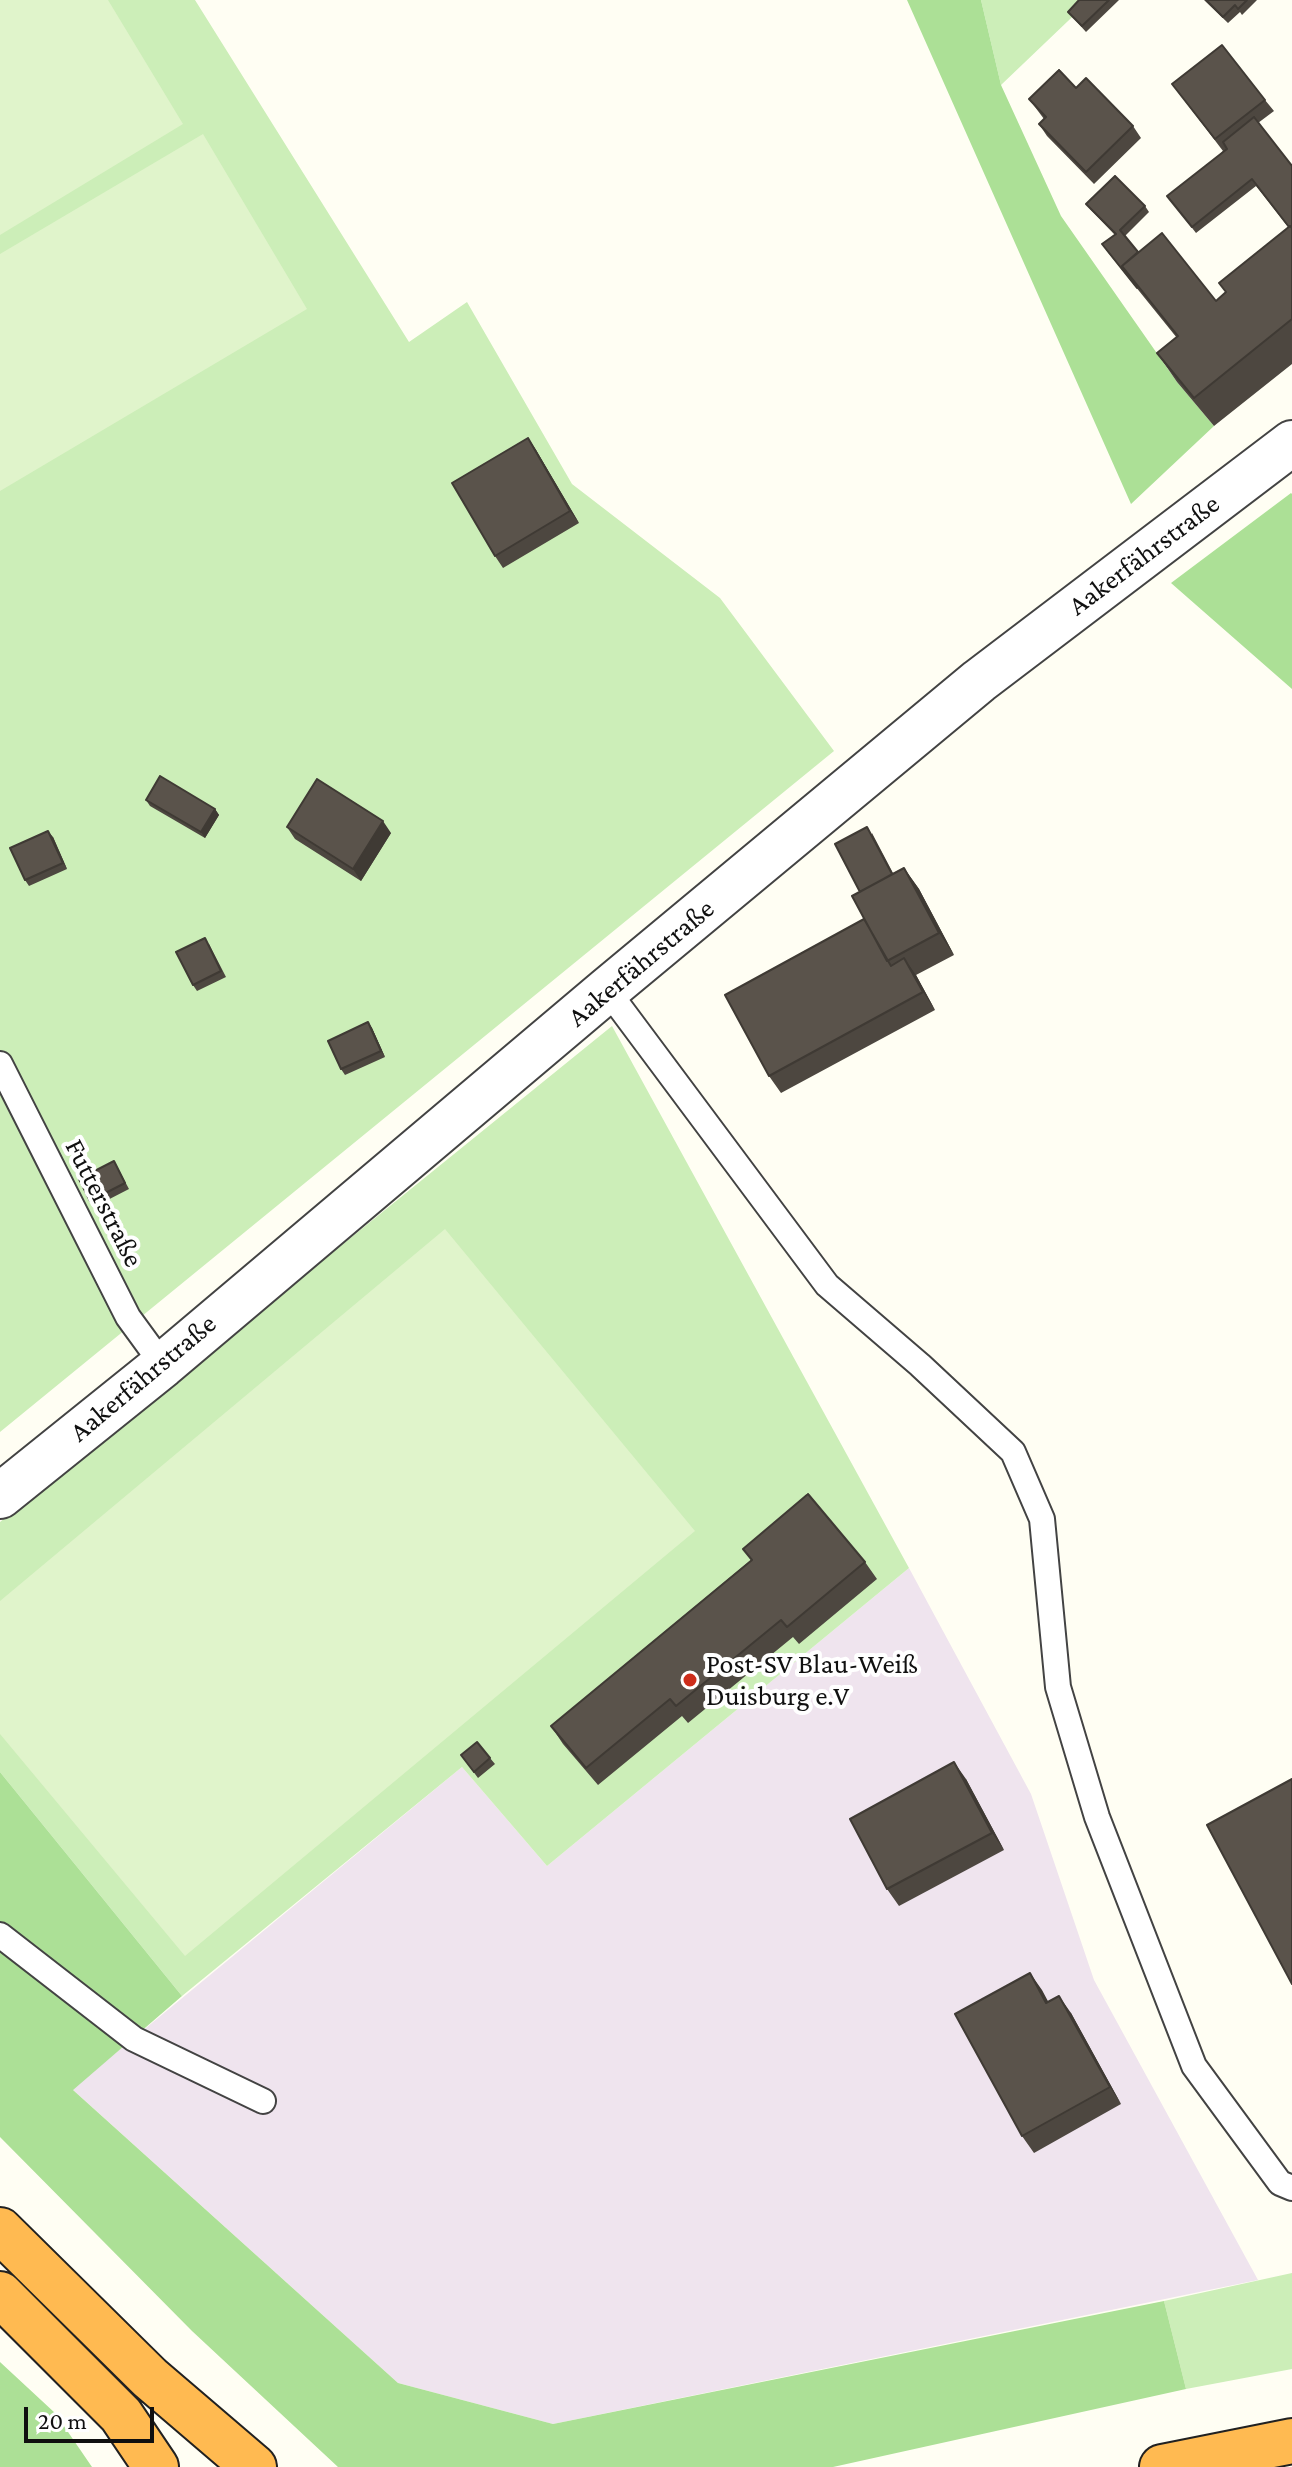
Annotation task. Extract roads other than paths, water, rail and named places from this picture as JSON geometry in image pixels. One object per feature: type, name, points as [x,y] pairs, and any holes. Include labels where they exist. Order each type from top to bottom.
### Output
[{"type":"highway","points":[[0,2230],[150,2378],[254,2467]]},
{"type":"highway","points":[[0,2294],[121,2415],[156,2467]]},
{"type":"highway","points":[[1162,2467],[1292,2441]]},
{"type":"street","name":"Aakerfährstraße","points":[[0,1496],[163,1365],[979,681],[1292,443]]},
{"type":"lane","points":[[607,990],[827,1285],[1013,1452],[1042,1519],[1058,1687],[1097,1817],[1194,2066],[1280,2183],[1292,2188]]},
{"type":"lane","name":"Futterstraße","points":[[0,1064],[128,1317],[163,1365]]},
{"type":"lane","points":[[0,1935],[134,2039],[263,2101]]},
{"type":"place","name":"Post-SV Blau-Weiß Duisburg e.V","points":[[690,1680]]}]
